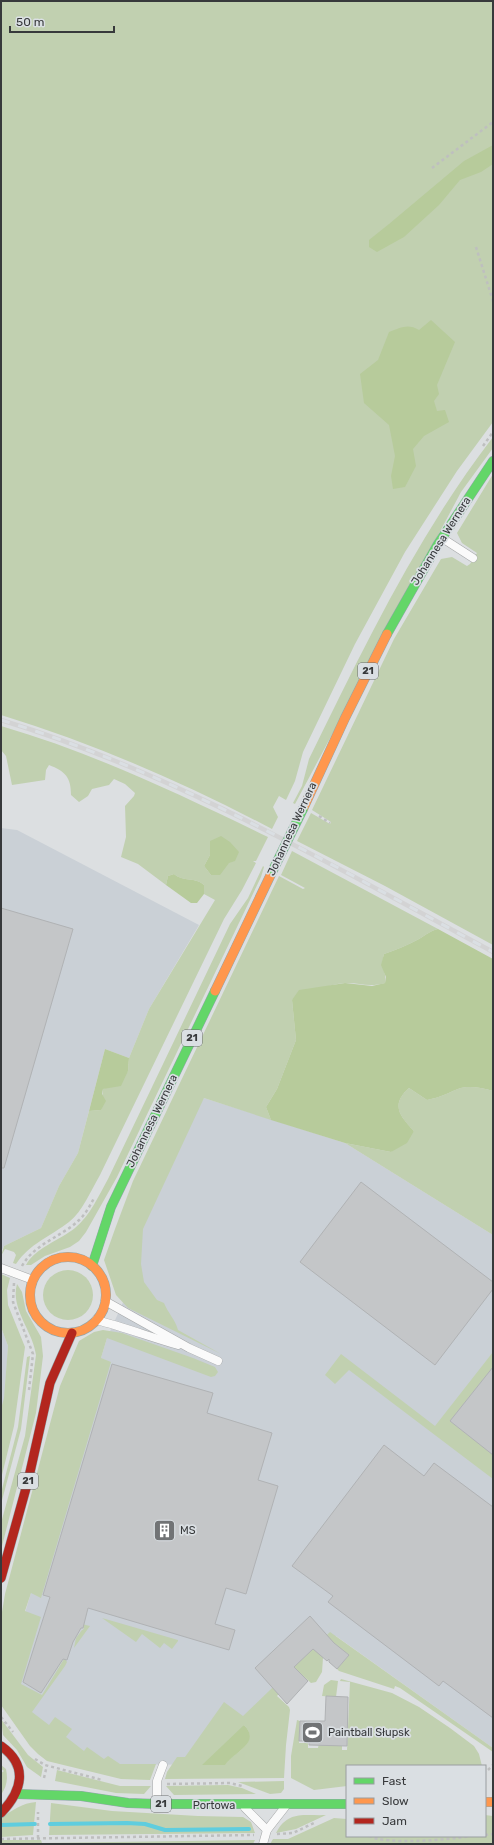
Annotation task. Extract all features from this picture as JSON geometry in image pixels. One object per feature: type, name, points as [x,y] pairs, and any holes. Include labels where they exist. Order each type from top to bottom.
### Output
[{"type":"main road","name":"Johannesa Wernera","points":[[92,1266],[111,1207],[303,809],[353,698],[402,604],[441,537],[493,461]]},
{"type":"main road","name":"Johannesa Wernera","points":[[94,1231],[111,1207]]},
{"type":"main road","points":[[78,1253],[92,1266],[99,1273],[104,1282],[106,1301],[102,1312],[96,1320],[81,1331],[72,1333],[51,1333],[34,1313],[30,1303],[32,1280],[43,1266],[50,1261],[78,1253]]},
{"type":"main road","name":"21","points":[[1,1578],[28,1481],[50,1383],[72,1333]]},
{"type":"main road","name":"21","points":[[50,1360],[50,1383]]},
{"type":"main road","points":[[1,1746],[15,1759],[24,1775],[17,1794],[10,1805],[1,1813]]},
{"type":"main road","name":"Portowa","points":[[47,1781],[81,1796]]},
{"type":"main road","name":"Portowa","points":[[17,1794],[81,1796],[128,1803],[157,1804],[346,1804]]},
{"type":"lane","points":[[441,537],[473,558]]},
{"type":"lane","points":[[1,1268],[32,1280]]},
{"type":"lane","points":[[106,1301],[189,1348],[218,1361]]},
{"type":"lane","points":[[96,1320],[189,1348]]},
{"type":"lane","points":[[157,1804],[157,1781],[163,1764]]},
{"type":"lane","points":[[242,1805],[267,1830]]},
{"type":"lane","points":[[263,1844],[267,1830],[286,1805]]},
{"type":"path","points":[[432,168],[493,122]]},
{"type":"path","points":[[476,247],[493,301]]},
{"type":"path","points":[[318,815],[330,823]]},
{"type":"path","points":[[22,1266],[37,1249],[78,1222],[97,1193]]},
{"type":"path","points":[[14,1283],[12,1294],[13,1302],[33,1354],[28,1397]]},
{"type":"path","points":[[1,1717],[15,1735]]},
{"type":"path","points":[[30,1755],[46,1765],[105,1780]]},
{"type":"path","points":[[46,1765],[47,1781]]},
{"type":"path","points":[[488,1770],[493,1765]]},
{"type":"path","points":[[38,1807],[38,1838]]},
{"type":"path","points":[[276,1834],[293,1833],[319,1821]]},
{"type":"path","points":[[1,1839],[256,1835]]},
{"type":"path","points":[[373,1837],[384,1840],[453,1839],[464,1837]]},
{"type":"shaded area","points":[[1,828],[17,830],[199,925],[149,1009],[129,1058],[105,1049],[78,1153],[59,1186],[41,1228],[4,1246],[1,1252]]},
{"type":"shaded area","points":[[204,1098],[345,1143],[493,1235],[493,1748],[336,1636],[202,1765],[120,1764],[50,1746],[15,1698],[13,1653],[107,1338],[125,1298],[109,1259]]},
{"type":"shaded area","points":[[1,1327],[8,1346],[4,1409],[1,1419]]},
{"type":"green space","points":[[1,1],[493,1],[493,422],[457,471],[405,552],[355,644],[303,752],[295,781],[286,800],[279,796],[280,794],[273,807],[278,817],[272,829],[173,780],[71,739],[1,715]]},
{"type":"green space","points":[[493,145],[493,164],[481,172],[460,180],[439,205],[404,237],[377,252],[369,247],[369,240],[464,161]]},
{"type":"green space","points":[[431,320],[455,342],[437,385],[439,394],[434,401],[437,411],[445,410],[449,422],[424,436],[413,449],[416,466],[405,487],[393,489],[391,476],[395,456],[389,425],[364,403],[360,374],[378,360],[389,332],[408,327],[419,330]]},
{"type":"green space","points":[[493,437],[493,448],[461,492],[295,804],[293,803],[302,786],[309,759],[350,675],[393,593],[440,513]]},
{"type":"green space","points":[[493,474],[493,945],[385,886],[297,841],[311,813],[330,824],[331,822],[312,810],[394,639],[441,559],[452,557],[467,566],[477,553],[462,543],[457,533]]},
{"type":"green space","points":[[1,726],[70,749],[137,776],[268,837],[256,861],[253,861],[256,863],[242,890],[224,919],[100,1175],[86,1200],[69,1222],[27,1251],[16,1264],[13,1263],[16,1255],[14,1252],[5,1249],[1,1256],[4,1246],[41,1228],[59,1186],[78,1153],[89,1111],[101,1110],[103,1089],[110,1086],[128,1071],[129,1058],[149,1009],[215,900],[204,894],[204,885],[197,881],[181,878],[174,874],[168,876],[166,885],[138,864],[121,857],[126,837],[125,806],[135,793],[125,784],[114,779],[109,785],[92,789],[88,796],[79,802],[71,795],[70,784],[63,772],[49,765],[46,770],[45,780],[12,785],[6,756],[1,750]],"holes":[[[210,855],[211,875],[204,866]]]},
{"type":"green space","points":[[221,836],[230,842],[239,852],[235,861],[229,863],[220,875],[211,875],[204,866],[210,855],[210,841]]},
{"type":"green space","points":[[292,851],[438,929],[384,954],[383,966],[385,983],[373,985],[349,983],[337,984],[292,1000],[296,1040],[277,1089],[266,1107],[271,1120],[204,1098],[143,1229],[141,1264],[144,1282],[157,1300],[164,1303],[178,1330],[221,1354],[128,1308],[116,1295],[104,1260],[133,1181],[279,876],[303,889],[305,888],[281,875]]},
{"type":"green space","points":[[263,866],[261,877],[117,1177],[86,1232],[79,1241],[70,1247],[45,1256],[31,1265],[26,1265],[35,1254],[75,1228],[85,1218],[94,1205],[108,1179],[230,924],[248,898]]},
{"type":"green space","points":[[174,874],[181,878],[197,881],[204,885],[204,894],[197,903],[191,903],[166,885],[168,876]]},
{"type":"green space","points":[[438,929],[493,959],[493,1091],[466,1087],[440,1097],[427,1100],[409,1088],[400,1100],[399,1110],[401,1115],[414,1131],[407,1143],[391,1152],[345,1143],[271,1120],[266,1107],[277,1089],[296,1040],[292,1000],[299,990],[345,983],[372,986],[385,983],[386,977],[381,965],[384,954]]},
{"type":"green space","points":[[105,1049],[129,1058],[128,1071],[121,1086],[103,1089],[102,1094],[106,1101],[101,1110],[89,1111]]},
{"type":"green space","points":[[466,1087],[493,1091],[493,1235],[345,1143],[391,1152],[414,1131],[401,1115],[399,1110],[400,1100],[409,1088],[427,1100],[440,1097]]},
{"type":"green space","points":[[68,1270],[82,1274],[89,1281],[93,1295],[89,1309],[82,1316],[68,1320],[54,1316],[47,1309],[43,1295],[47,1281],[54,1274]]},
{"type":"green space","points":[[1,1274],[10,1278],[7,1290],[8,1305],[25,1347],[14,1426],[1,1479],[1,1409],[4,1398],[8,1346],[1,1327]]},
{"type":"green space","points":[[17,1284],[22,1292],[26,1311],[41,1337],[43,1356],[36,1413],[1,1550],[1,1523],[25,1436],[36,1355],[31,1337],[19,1311],[16,1293]]},
{"type":"green space","points":[[103,1330],[122,1333],[193,1358],[215,1367],[218,1372],[215,1376],[211,1377],[107,1338],[101,1358],[111,1362],[41,1598],[31,1593],[25,1611],[41,1617],[21,1684],[42,1695],[65,1659],[67,1662],[65,1666],[32,1712],[49,1725],[55,1717],[72,1729],[66,1737],[84,1751],[87,1747],[104,1759],[108,1756],[120,1764],[156,1764],[150,1780],[121,1779],[47,1761],[30,1746],[1,1705],[1,1618],[5,1594],[60,1386],[79,1341],[94,1332]]},
{"type":"green space","points":[[493,1352],[493,1367],[450,1421],[493,1455],[493,1479],[349,1370],[335,1384],[325,1375],[341,1354],[435,1426]]},
{"type":"green space","points":[[30,1356],[21,1429],[1,1504],[1,1493],[18,1427],[27,1357]]},
{"type":"green space","points":[[102,1618],[178,1641],[172,1649],[164,1643],[160,1648],[142,1634],[136,1642]]},
{"type":"green space","points":[[82,1624],[90,1626],[74,1648],[76,1638],[84,1627]]},
{"type":"green space","points":[[330,1632],[493,1748],[493,1752],[400,1688],[395,1686],[394,1689],[339,1671],[337,1669],[349,1655],[335,1644],[323,1658],[322,1672],[316,1682],[311,1683],[299,1672],[277,1696],[289,1707],[290,1710],[284,1778],[165,1779],[167,1772],[177,1757],[185,1757],[224,1702],[243,1716]],"holes":[[[244,1725],[250,1736],[246,1745],[228,1760]]]},
{"type":"green space","points":[[341,1679],[392,1693],[419,1707],[474,1746],[479,1754],[482,1765],[346,1765],[346,1786],[314,1790],[291,1778],[291,1756],[297,1720],[300,1721],[299,1743],[308,1743],[308,1748],[318,1748],[319,1743],[342,1746],[342,1750],[347,1750],[350,1682],[340,1681]]},
{"type":"green space","points":[[331,1680],[338,1681],[336,1697],[322,1696],[324,1685]]},
{"type":"green space","points":[[1,1719],[28,1755],[43,1767],[41,1777],[27,1767],[17,1750],[3,1735]]},
{"type":"green space","points":[[244,1725],[249,1731],[250,1737],[245,1747],[225,1765],[202,1765]]},
{"type":"green space","points":[[1,1765],[6,1769],[7,1776],[5,1789],[1,1795],[1,1773],[4,1771],[1,1769]]},
{"type":"green space","points":[[57,1770],[120,1786],[151,1786],[144,1794],[116,1793],[55,1781]]},
{"type":"green space","points":[[284,1781],[284,1789],[281,1793],[270,1794],[238,1782]]},
{"type":"green space","points":[[228,1785],[242,1788],[256,1794],[174,1795],[166,1786]]},
{"type":"green space","points":[[36,1802],[33,1835],[1,1837],[1,1818],[22,1805]]},
{"type":"green space","points":[[51,1803],[112,1811],[243,1817],[251,1822],[255,1833],[49,1835]]},
{"type":"green space","points":[[304,1815],[326,1815],[296,1829],[276,1833],[291,1817]]},
{"type":"green space","points":[[486,1815],[493,1816],[493,1844],[270,1844],[273,1839],[288,1839],[334,1818],[346,1819],[346,1837],[486,1837]]},
{"type":"green space","points":[[1,1840],[41,1840],[42,1843],[255,1840],[253,1844],[1,1844]]},
{"type":"building","points":[[1,908],[73,929],[4,1168],[1,1168]]},
{"type":"building","points":[[361,1182],[493,1282],[493,1289],[435,1365],[300,1262]]},
{"type":"building","name":"MS","points":[[112,1364],[213,1393],[207,1413],[272,1433],[258,1480],[278,1486],[246,1594],[226,1588],[215,1624],[235,1630],[229,1650],[88,1608],[83,1628],[81,1628],[73,1642],[67,1660],[63,1659],[41,1693],[23,1682],[50,1597],[43,1595]]},
{"type":"building","points":[[493,1367],[493,1455],[450,1421]]},
{"type":"building","points":[[384,1445],[424,1476],[434,1463],[493,1507],[493,1718],[443,1681],[439,1686],[328,1602],[333,1596],[292,1566]]},
{"type":"building","points":[[310,1616],[334,1643],[349,1655],[337,1669],[329,1662],[329,1659],[327,1661],[313,1649],[294,1667],[308,1681],[287,1704],[255,1668]]},
{"type":"building","points":[[326,1696],[348,1697],[347,1746],[309,1745],[309,1741],[299,1741],[300,1721],[325,1721]]},
{"type":"waterway","points":[[50,1824],[127,1823],[145,1824],[165,1830],[249,1829]]},
{"type":"waterway","points":[[1,1825],[35,1824]]},
{"type":"railway","points":[[1,720],[66,742],[191,794],[313,855],[493,952]]},
{"type":"traffic: fast","points":[[387,634],[438,544],[493,461]]},
{"type":"traffic: fast","points":[[273,870],[303,809]]},
{"type":"traffic: fast","points":[[92,1266],[111,1207],[215,991]]},
{"type":"traffic: fast","points":[[17,1794],[81,1796],[128,1803],[157,1804],[346,1804]]},
{"type":"traffic: slow","points":[[303,809],[345,718],[387,634]]},
{"type":"traffic: slow","points":[[215,991],[273,870]]},
{"type":"traffic: slow","points":[[68,1257],[83,1260],[95,1268],[103,1280],[106,1295],[103,1310],[95,1322],[83,1330],[68,1333],[53,1330],[41,1322],[33,1310],[30,1295],[33,1280],[41,1268],[53,1260],[68,1257]]},
{"type":"traffic: slow","points":[[486,1802],[493,1802]]},
{"type":"traffic: jam","points":[[1,1578],[28,1481],[50,1383],[72,1333]]},
{"type":"traffic: jam","points":[[1,1746],[10,1754],[16,1762],[19,1770],[18,1787],[14,1796],[1,1813]]},
{"type":"place","name":"MS","points":[[164,1530]]},
{"type":"place","name":"Paintball Słupsk","points":[[312,1732]]}]
